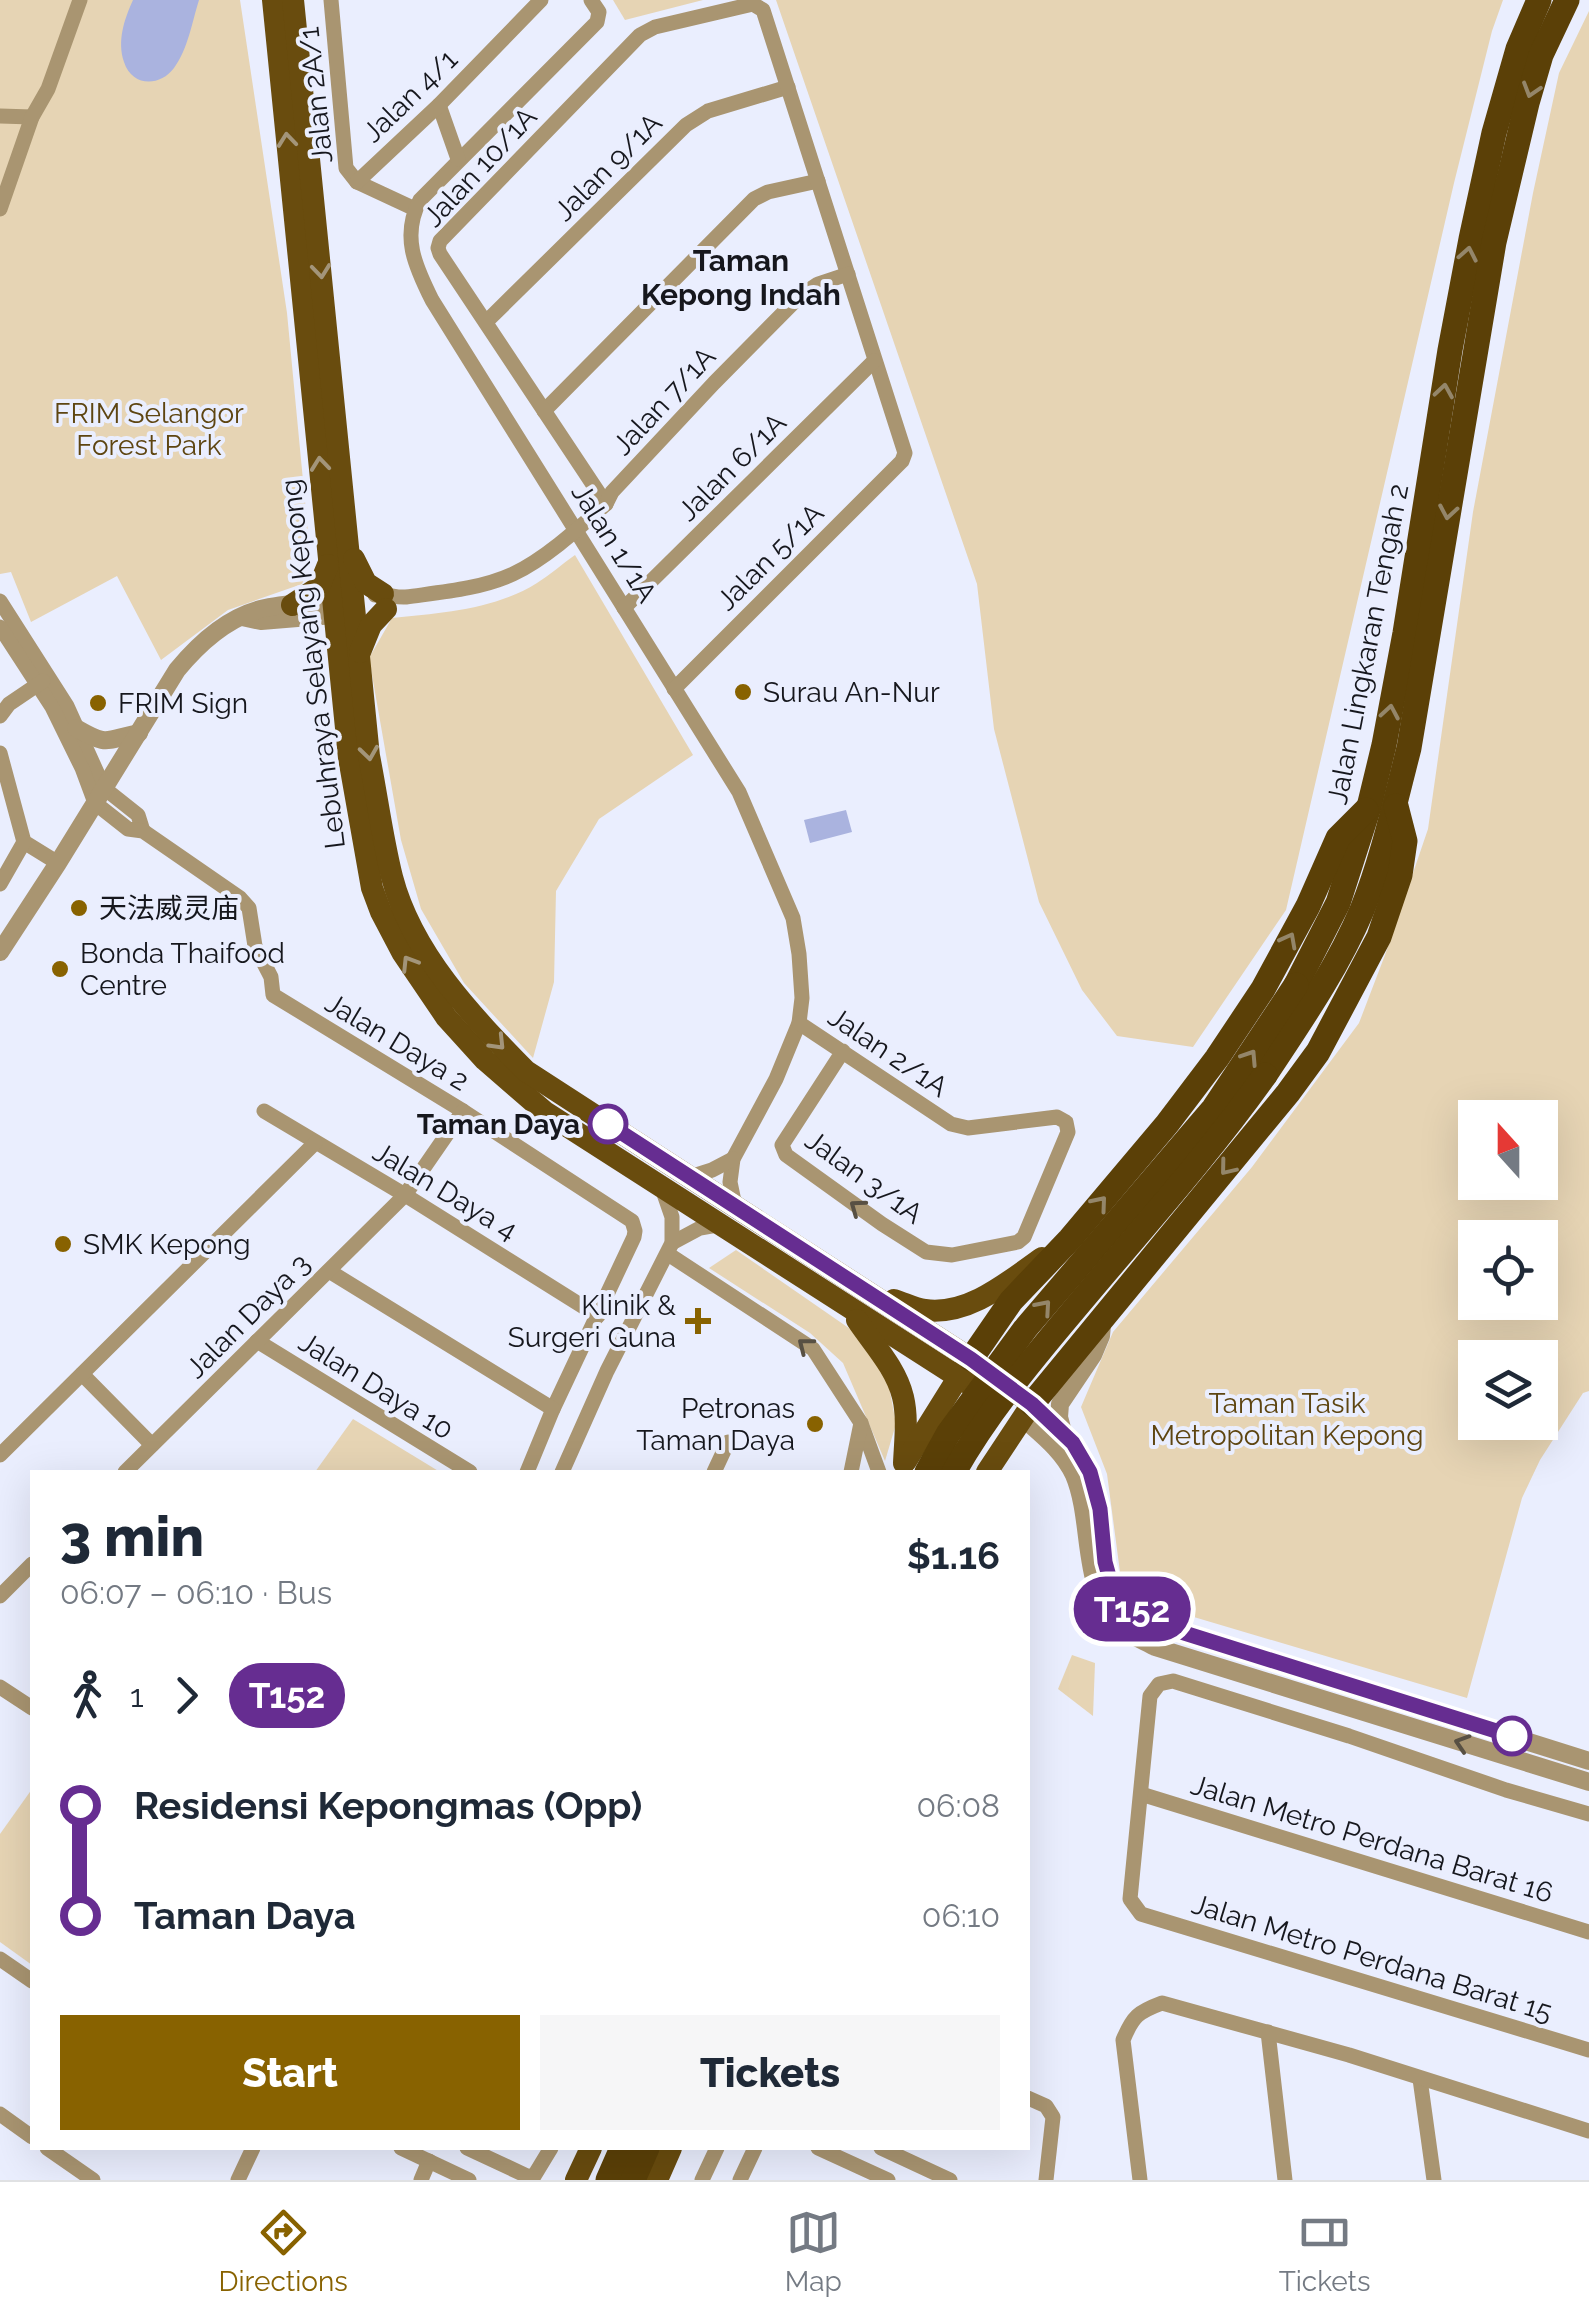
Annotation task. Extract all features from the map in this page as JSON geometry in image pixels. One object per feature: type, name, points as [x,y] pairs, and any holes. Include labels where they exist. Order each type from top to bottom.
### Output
[{"type":"highway","name":"Jalan Lingkaran Tengah 2","points":[[955,1470],[1044,1346],[1233,1120],[1306,992],[1369,807],[1384,745],[1471,239],[1518,48],[1539,0]]},
{"type":"highway","name":"Jalan Lingkaran Tengah 2","points":[[911,1464],[948,1434],[1025,1330],[1342,951],[1362,910],[1395,803],[1412,728],[1494,242],[1527,103],[1566,0]]},
{"type":"highway","points":[[1028,1411],[1318,1052],[1379,937],[1400,875],[1405,841],[1395,803]]},
{"type":"highway","points":[[964,1368],[1012,1302],[1070,1239],[1217,1058],[1263,989],[1308,906],[1338,838],[1369,807]]},
{"type":"highway","points":[[1012,1302],[1010,1323],[1028,1351],[1043,1356],[1081,1343]]},
{"type":"highway","points":[[608,2180],[621,2150]]},
{"type":"highway","points":[[632,2180],[646,2150]]},
{"type":"main road","name":"Lebuhraya Selayang Kepong","points":[[273,0],[330,561],[359,656],[369,756],[392,878],[407,917],[438,970],[480,1024],[526,1071],[690,1177],[729,1215]]},
{"type":"main road","name":"Lebuhraya Selayang Kepong","points":[[293,0],[348,542],[344,606],[349,758],[372,888],[381,912],[402,952],[464,1040],[544,1112],[660,1185],[729,1215],[1028,1411]]},
{"type":"main road","points":[[348,542],[362,577],[390,600],[370,625],[359,656]]},
{"type":"main road","points":[[292,605],[319,587],[330,561]]},
{"type":"main road","points":[[853,1297],[942,1310],[1000,1288],[1070,1239]]},
{"type":"main road","points":[[853,1297],[903,1394],[911,1464]]},
{"type":"main road","points":[[911,1464],[964,1368]]},
{"type":"main road","points":[[988,1470],[1028,1411]]},
{"type":"main road","points":[[911,1464],[948,1432],[962,1430],[982,1446],[979,1470]]},
{"type":"main road","points":[[576,2180],[590,2150]]},
{"type":"main road","points":[[657,2180],[670,2150]]},
{"type":"street","points":[[0,209],[32,117],[48,90],[80,0]]},
{"type":"street","name":"Jalan 2A/1","points":[[331,0],[346,168],[357,182]]},
{"type":"street","name":"Jalan 4/1","points":[[415,209],[357,182],[542,0]]},
{"type":"street","name":"Jalan 10/1A","points":[[606,497],[440,254],[440,241],[640,35],[656,27],[753,4],[763,10],[788,87]]},
{"type":"street","points":[[415,209],[458,160],[598,22],[595,6]]},
{"type":"street","points":[[788,87],[874,361]]},
{"type":"street","name":"Jalan 9/1A","points":[[486,322],[686,125],[708,111],[788,87]]},
{"type":"street","points":[[439,105],[458,160]]},
{"type":"street","points":[[0,116],[32,117]]},
{"type":"street","points":[[544,411],[754,199],[818,181]]},
{"type":"street","name":"Jalan 1/1A","points":[[415,209],[410,246],[432,300],[739,792],[793,918],[802,998],[799,1023],[776,1079],[733,1159]]},
{"type":"street","name":"Jalan 7/1A","points":[[344,606],[476,587],[503,578],[539,558],[576,528],[579,514],[606,497],[800,296],[818,284],[848,274]]},
{"type":"street","name":"Jalan 5/1A","points":[[674,689],[902,461],[902,443],[874,361]]},
{"type":"street","name":"Jalan 6/1A","points":[[624,608],[874,361]]},
{"type":"street","points":[[0,601],[99,796]]},
{"type":"street","points":[[0,952],[177,670],[193,651],[218,629],[262,609],[344,606]]},
{"type":"street","points":[[242,618],[260,621],[344,606]]},
{"type":"street","points":[[0,627],[66,706],[99,796]]},
{"type":"street","points":[[0,716],[9,704],[43,681]]},
{"type":"street","points":[[76,728],[104,742],[139,732]]},
{"type":"street","points":[[0,753],[24,842],[58,863]]},
{"type":"street","name":"Jalan Daya 2","points":[[99,796],[128,829],[143,831],[249,908],[255,946],[271,976],[273,995],[463,1111],[632,1221],[634,1237],[598,1316]]},
{"type":"street","points":[[0,884],[24,842]]},
{"type":"street","name":"Jalan 2/1A","points":[[799,1023],[950,1124],[968,1128],[1057,1117],[1066,1122]]},
{"type":"street","name":"Jalan 3/1A","points":[[843,1051],[782,1145],[782,1151],[926,1252],[952,1255],[1018,1242],[1024,1237],[1068,1132],[1066,1122]]},
{"type":"street","name":"Jalan Daya 4","points":[[264,1111],[598,1316]]},
{"type":"street","name":"Jalan Daya 3","points":[[127,1470],[406,1195],[463,1111]]},
{"type":"street","points":[[0,1455],[316,1143]]},
{"type":"street","points":[[670,1248],[729,1215],[733,1159]]},
{"type":"street","points":[[690,1177],[733,1159]]},
{"type":"street","points":[[563,1470],[670,1248],[672,1217],[660,1185]]},
{"type":"street","points":[[670,1248],[814,1348],[861,1423],[877,1470]]},
{"type":"street","points":[[329,1271],[553,1409]]},
{"type":"street","points":[[528,1470],[598,1316]]},
{"type":"street","points":[[1063,1432],[1060,1404],[1093,1355],[1101,1336],[1103,1316]]},
{"type":"street","name":"Jalan Daya 10","points":[[257,1341],[467,1470]]},
{"type":"street","points":[[82,1374],[152,1445]]},
{"type":"street","points":[[1028,1411],[1063,1432],[1081,1454],[1097,1494],[1108,1578],[1137,1615],[1589,1761]]},
{"type":"street","points":[[1028,1411],[1074,1476],[1095,1582],[1104,1606],[1125,1631],[1155,1647],[1589,1782]]},
{"type":"street","points":[[850,1470],[861,1423]]},
{"type":"street","points":[[715,1470],[728,1442]]},
{"type":"street","points":[[0,1596],[30,1571]]},
{"type":"street","points":[[1125,1631],[1137,1615]]},
{"type":"street","points":[[1140,1794],[1150,1696],[1159,1684],[1172,1681],[1589,1814]]},
{"type":"street","points":[[0,1687],[30,1707]]},
{"type":"street","name":"Jalan Metro Perdana Barat 15","points":[[1140,1794],[1130,1900],[1141,1914],[1589,2050]]},
{"type":"street","name":"Jalan Metro Perdana Barat 16","points":[[1140,1794],[1589,1932]]},
{"type":"street","points":[[0,1959],[30,1980]]},
{"type":"street","points":[[1140,2180],[1123,2040],[1140,2012],[1162,2003],[1589,2131]]},
{"type":"street","points":[[1268,2032],[1285,2180]]},
{"type":"street","points":[[1420,2078],[1434,2180]]},
{"type":"street","points":[[1030,2099],[1046,2106],[1054,2117],[1046,2180]]},
{"type":"street","points":[[0,2114],[30,2136]]},
{"type":"street","points":[[50,2150],[92,2180]]},
{"type":"street","points":[[238,2180],[252,2150]]},
{"type":"street","points":[[405,2150],[468,2180]]},
{"type":"street","points":[[470,2150],[526,2176],[539,2171],[549,2150]]},
{"type":"street","points":[[702,2180],[716,2150]]},
{"type":"street","points":[[740,2180],[754,2150]]},
{"type":"street","points":[[822,2150],[884,2179],[887,2150],[950,2180]]},
{"type":"street","points":[[420,2180],[429,2161]]},
{"type":"green space","name":"FRIM Selangor Forest Park","points":[[0,0],[240,0],[287,313],[311,564],[302,584],[228,610],[161,660],[117,576],[31,622],[11,572],[0,574]]},
{"type":"green space","points":[[613,0],[703,0],[625,20]]},
{"type":"green space","points":[[776,0],[1503,0],[1454,183],[1286,910],[1193,1047],[1117,1036],[1082,990],[1039,902],[994,729],[977,584]]},
{"type":"green space","name":"Taman Tasik Metropolitan Kepong","points":[[1589,11],[1589,1391],[1583,1393],[1558,1432],[1558,1340],[1458,1340],[1458,1440],[1553,1440],[1522,1498],[1467,1698],[1177,1612],[1138,1596],[1120,1572],[1107,1474],[1081,1407],[1113,1332],[1252,1167],[1359,1023],[1385,955],[1428,829],[1473,512],[1559,73]]},
{"type":"green space","points":[[575,555],[693,755],[599,819],[556,891],[554,982],[533,1058],[464,983],[421,909],[401,840],[369,658],[392,618],[467,609],[503,599],[537,583]]},
{"type":"green space","points":[[736,1250],[856,1333],[888,1381],[896,1424],[885,1461],[843,1363],[810,1333],[709,1268]]},
{"type":"green space","points":[[353,1419],[437,1470],[316,1470]]},
{"type":"green space","points":[[1072,1655],[1095,1663],[1093,1716],[1058,1689]]},
{"type":"green space","points":[[30,1792],[30,1964],[0,1942],[0,1834]]},
{"type":"water","points":[[133,0],[199,0],[179,61],[161,79],[140,80],[124,62],[122,31]]},
{"type":"water","points":[[846,810],[852,832],[810,843],[804,820]]},
{"type":"bus line","name":"T152","points":[[608,1124],[971,1359],[1063,1432],[1081,1454],[1097,1494],[1108,1578],[1137,1615],[1512,1736]]},
{"type":"place","name":"Surau An-Nur","points":[[743,692]]},
{"type":"place","name":"FRIM Sign","points":[[98,703]]},
{"type":"place","name":"天法威灵庙","points":[[79,908]]},
{"type":"place","name":"Bonda Thaifood Centre","points":[[60,969]]},
{"type":"place","name":"Taman Daya","points":[[608,1124]]},
{"type":"place","name":"SMK Kepong","points":[[63,1244]]},
{"type":"place","name":"Klinik & Surgeri Guna","points":[[698,1321]]},
{"type":"place","name":"Petronas Taman Daya","points":[[815,1424]]},
{"type":"district","name":"Taman Kepong Indah","points":[[741,277]]}]
